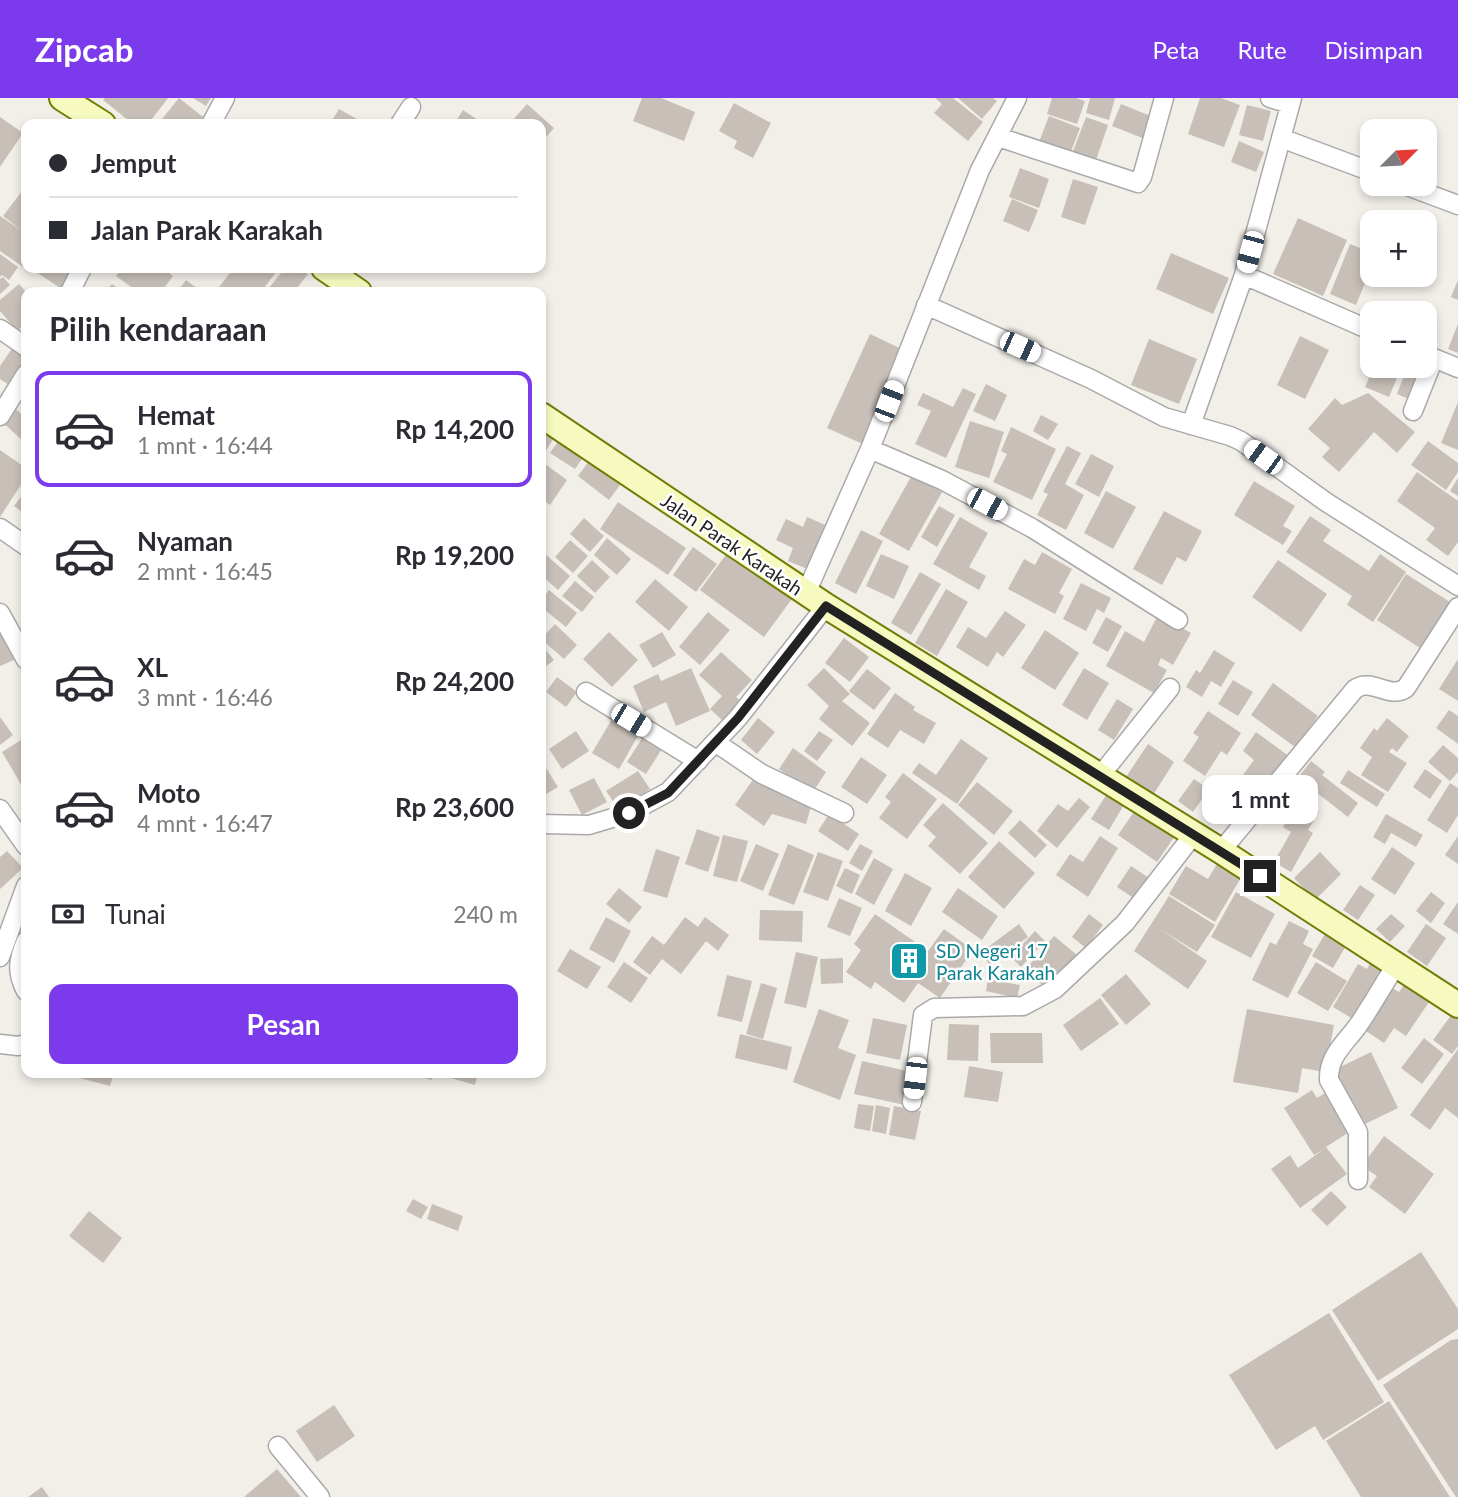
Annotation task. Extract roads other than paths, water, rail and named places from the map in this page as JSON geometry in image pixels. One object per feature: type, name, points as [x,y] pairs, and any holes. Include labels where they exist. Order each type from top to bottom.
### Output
[{"type":"street","points":[[62,98],[95,119]]},
{"type":"street","points":[[214,119],[225,98]]},
{"type":"street","points":[[546,824],[589,825],[629,813],[668,793],[738,718],[816,599],[870,449],[979,170],[1017,98]]},
{"type":"street","points":[[998,138],[1138,183],[1164,98]]},
{"type":"street","points":[[1191,425],[1244,275],[1291,101],[1269,98]]},
{"type":"street","points":[[403,119],[411,107]]},
{"type":"street","points":[[1281,138],[1360,168]]},
{"type":"street","points":[[1434,196],[1458,205]]},
{"type":"street","points":[[331,273],[352,287]]},
{"type":"street","points":[[1244,275],[1360,326]]},
{"type":"street","points":[[926,305],[1091,379],[1156,413],[1230,436],[1326,502],[1458,586]]},
{"type":"street","points":[[0,329],[21,344]]},
{"type":"street","points":[[1437,359],[1458,368]]},
{"type":"street","points":[[1413,411],[1423,378]]},
{"type":"street","points":[[0,416],[21,382]]},
{"type":"street","name":"Jalan Parak Karakah","points":[[546,418],[816,599],[1221,851],[1458,1006]]},
{"type":"street","points":[[870,449],[942,480],[1032,528],[1178,620]]},
{"type":"street","points":[[0,528],[21,543]]},
{"type":"street","points":[[1221,851],[1355,689],[1364,684],[1395,692],[1406,688],[1458,607]]},
{"type":"street","points":[[0,614],[21,651]]},
{"type":"street","points":[[1100,776],[1170,688]]},
{"type":"street","points":[[586,692],[698,761]]},
{"type":"street","points":[[715,742],[762,774],[844,813]]},
{"type":"street","points":[[0,809],[21,839]]},
{"type":"street","points":[[912,1102],[923,1015],[934,1008],[1023,1006],[1055,989],[1125,923],[1194,834]]},
{"type":"street","points":[[0,957],[21,900]]},
{"type":"street","points":[[21,953],[18,960],[21,978]]},
{"type":"street","points":[[1359,1180],[1358,1132],[1329,1080],[1329,1070],[1342,1044],[1357,1027],[1396,965]]},
{"type":"street","points":[[0,1044],[21,1045]]},
{"type":"street","points":[[278,1446],[320,1497]]},
{"type":"place","name":"SD Negeri 17 Parak Karakah","points":[[909,961]]}]
